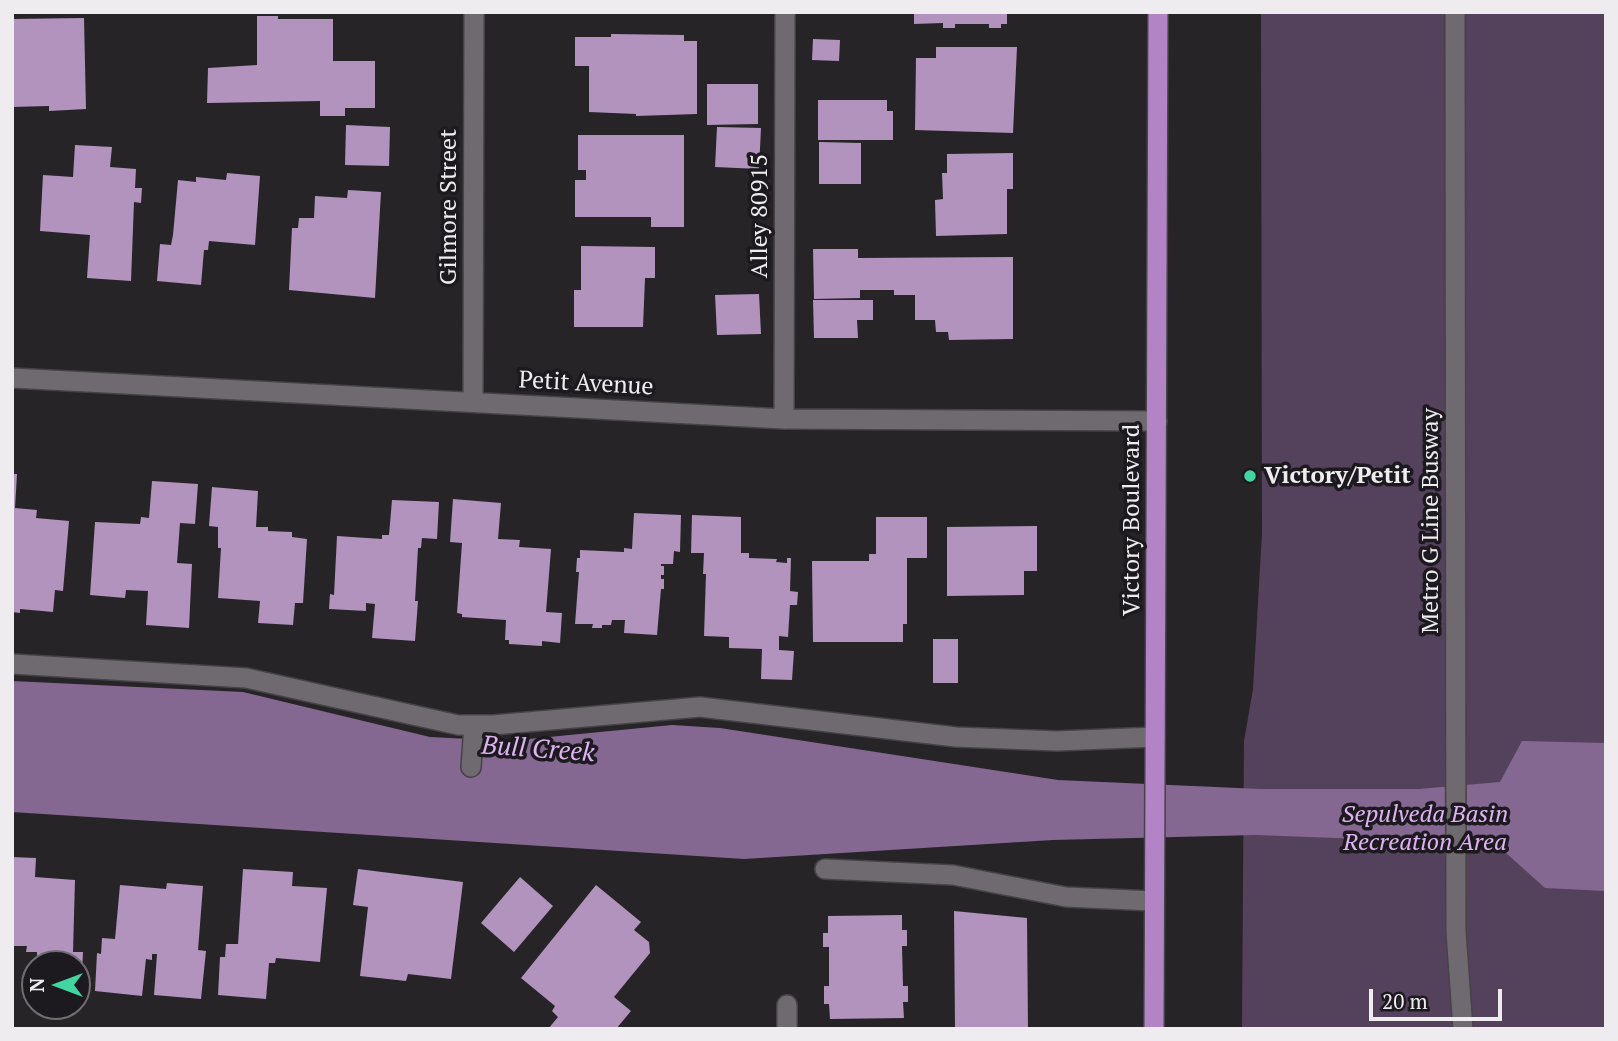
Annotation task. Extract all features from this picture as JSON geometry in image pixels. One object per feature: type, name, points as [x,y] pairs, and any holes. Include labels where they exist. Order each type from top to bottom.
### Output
[{"type":"main road","name":"Victory Boulevard","points":[[1154,1029],[1158,12]]},
{"type":"street","name":"Gilmore Street","points":[[473,402],[474,12]]},
{"type":"street","name":"Alley 80915","points":[[784,419],[785,12]]},
{"type":"street","name":"Metro G Line Busway","points":[[1455,12],[1456,932],[1463,1029]]},
{"type":"street","name":"Petit Avenue","points":[[12,378],[784,419],[1157,421]]},
{"type":"street","points":[[12,664],[246,678],[458,724],[474,725],[700,707],[956,737],[1057,741],[1155,737]]},
{"type":"street","points":[[471,767],[474,725]]},
{"type":"street","points":[[825,869],[953,875],[1066,897],[1153,901]]},
{"type":"street","points":[[787,1005],[787,1029]]},
{"type":"green space","name":"Sepulveda Basin Recreation Area","points":[[1261,12],[1606,12],[1606,1029],[1242,1029],[1244,741],[1253,689],[1262,533]]},
{"type":"water","name":"Bull Creek","points":[[12,681],[243,692],[430,737],[508,741],[672,725],[720,728],[1058,780],[1260,789],[1419,789],[1500,782],[1522,741],[1606,743],[1606,891],[1545,888],[1496,844],[1256,835],[1053,840],[744,859],[12,812]]},
{"type":"building","points":[[914,12],[1007,12],[1007,24],[1001,24],[1001,28],[989,28],[989,24],[955,24],[955,28],[943,28],[943,23],[914,24]]},
{"type":"building","points":[[257,16],[278,16],[278,19],[333,19],[333,61],[375,61],[375,108],[345,108],[345,116],[320,116],[320,101],[207,103],[208,68],[257,65]]},
{"type":"building","points":[[84,18],[86,109],[49,111],[49,106],[12,107],[12,19]]},
{"type":"building","points":[[611,34],[684,35],[684,41],[697,41],[697,114],[636,116],[589,112],[589,66],[575,66],[575,37],[611,37]]},
{"type":"building","points":[[813,39],[840,40],[839,61],[812,60]]},
{"type":"building","points":[[936,47],[1017,47],[1013,133],[915,130],[916,58],[936,58]]},
{"type":"building","points":[[707,84],[758,84],[758,124],[707,125]]},
{"type":"building","points":[[818,100],[887,100],[887,111],[893,111],[893,140],[818,140]]},
{"type":"building","points":[[346,125],[390,127],[389,166],[345,165]]},
{"type":"building","points":[[717,127],[761,128],[759,169],[715,167]]},
{"type":"building","points":[[578,135],[684,135],[684,227],[651,227],[651,217],[575,217],[575,180],[586,180],[586,170],[578,170]]},
{"type":"building","points":[[819,142],[861,143],[861,184],[819,184]]},
{"type":"building","points":[[75,145],[112,147],[110,167],[136,169],[135,188],[142,188],[141,203],[134,202],[131,281],[87,278],[90,235],[40,231],[43,175],[73,177]]},
{"type":"building","points":[[1013,153],[1013,189],[1007,189],[1007,234],[936,236],[935,200],[943,199],[942,173],[947,173],[947,154]]},
{"type":"building","points":[[227,173],[260,176],[255,245],[209,241],[208,250],[204,250],[201,285],[157,281],[160,244],[171,245],[178,180],[196,182],[196,177],[226,180]]},
{"type":"building","points":[[348,190],[381,192],[375,298],[289,290],[292,228],[298,228],[299,218],[314,218],[315,196],[347,198]]},
{"type":"building","points":[[581,246],[655,247],[655,278],[645,278],[643,327],[574,327],[574,290],[581,290]]},
{"type":"building","points":[[813,249],[858,249],[858,258],[1013,257],[1013,339],[949,340],[948,332],[936,332],[935,320],[915,320],[915,295],[894,295],[894,290],[860,290],[860,298],[814,299]]},
{"type":"building","points":[[759,294],[761,334],[717,335],[715,295]]},
{"type":"building","points":[[813,300],[873,300],[873,320],[857,320],[858,338],[814,338]]},
{"type":"building","points":[[12,474],[17,474],[15,508],[37,510],[36,518],[69,521],[63,591],[55,590],[53,612],[20,609],[20,613],[12,612]]},
{"type":"building","points":[[152,481],[198,484],[195,524],[180,523],[177,563],[192,564],[189,628],[146,625],[148,591],[126,590],[125,598],[90,595],[95,522],[140,524],[141,517],[149,518]]},
{"type":"building","points":[[212,487],[258,491],[256,527],[268,527],[268,531],[292,532],[292,537],[307,539],[303,603],[295,603],[293,625],[258,623],[260,601],[218,598],[221,548],[218,548],[218,527],[209,526]]},
{"type":"building","points":[[453,499],[501,503],[498,539],[520,540],[519,547],[551,549],[546,612],[562,613],[560,643],[542,641],[542,646],[509,644],[509,640],[505,640],[506,620],[462,617],[462,614],[457,613],[462,543],[450,542]]},
{"type":"building","points":[[392,500],[439,502],[437,539],[422,538],[421,548],[418,548],[415,641],[372,638],[375,604],[366,603],[366,611],[329,609],[330,594],[334,595],[337,536],[382,539],[382,535],[389,535]]},
{"type":"building","points":[[634,513],[681,515],[680,552],[674,551],[673,564],[661,564],[664,566],[661,579],[664,579],[664,589],[661,589],[657,635],[624,633],[625,620],[612,620],[611,625],[602,625],[602,628],[592,628],[593,624],[575,624],[579,572],[576,572],[580,550],[624,552],[624,548],[632,549]]},
{"type":"building","points":[[692,515],[741,517],[741,553],[749,553],[749,558],[777,559],[776,562],[787,563],[787,558],[791,558],[790,591],[798,592],[797,605],[790,605],[788,637],[779,636],[779,650],[794,651],[792,680],[761,679],[762,649],[729,648],[729,637],[704,636],[704,553],[691,553]]},
{"type":"building","points":[[876,517],[927,517],[927,558],[907,558],[907,624],[903,624],[903,642],[813,642],[812,561],[869,561],[869,554],[876,554]]},
{"type":"building","points":[[1037,526],[1037,571],[1024,571],[1024,595],[947,596],[947,527]]},
{"type":"building","points":[[933,639],[958,639],[958,683],[933,683]]},
{"type":"building","points":[[12,857],[36,858],[35,877],[75,880],[73,950],[26,950],[27,946],[12,946]]},
{"type":"building","points":[[243,869],[293,872],[292,886],[327,888],[320,962],[276,958],[275,963],[269,963],[266,999],[218,995],[220,957],[225,957],[226,944],[238,944]]},
{"type":"building","points":[[358,869],[463,882],[451,979],[408,974],[406,981],[360,976],[368,907],[353,905]]},
{"type":"building","points":[[520,877],[553,906],[514,952],[481,923]]},
{"type":"building","points":[[167,883],[203,886],[198,950],[206,951],[201,999],[154,995],[157,954],[152,954],[152,960],[146,959],[142,996],[95,991],[97,953],[101,954],[102,938],[115,939],[120,885],[166,889]]},
{"type":"building","points":[[596,885],[641,922],[634,930],[649,942],[650,953],[614,997],[631,1011],[616,1029],[548,1029],[558,1017],[552,1011],[555,1006],[521,978]]},
{"type":"building","points":[[954,911],[1027,918],[1028,1029],[955,1029]]},
{"type":"building","points":[[902,915],[902,930],[907,930],[907,946],[902,946],[903,986],[908,986],[908,1002],[903,1002],[904,1018],[830,1019],[829,1004],[824,1004],[824,986],[829,986],[829,947],[823,947],[823,933],[828,933],[828,916]]},
{"type":"place","name":"Victory/Petit","points":[[1250,476]]}]
